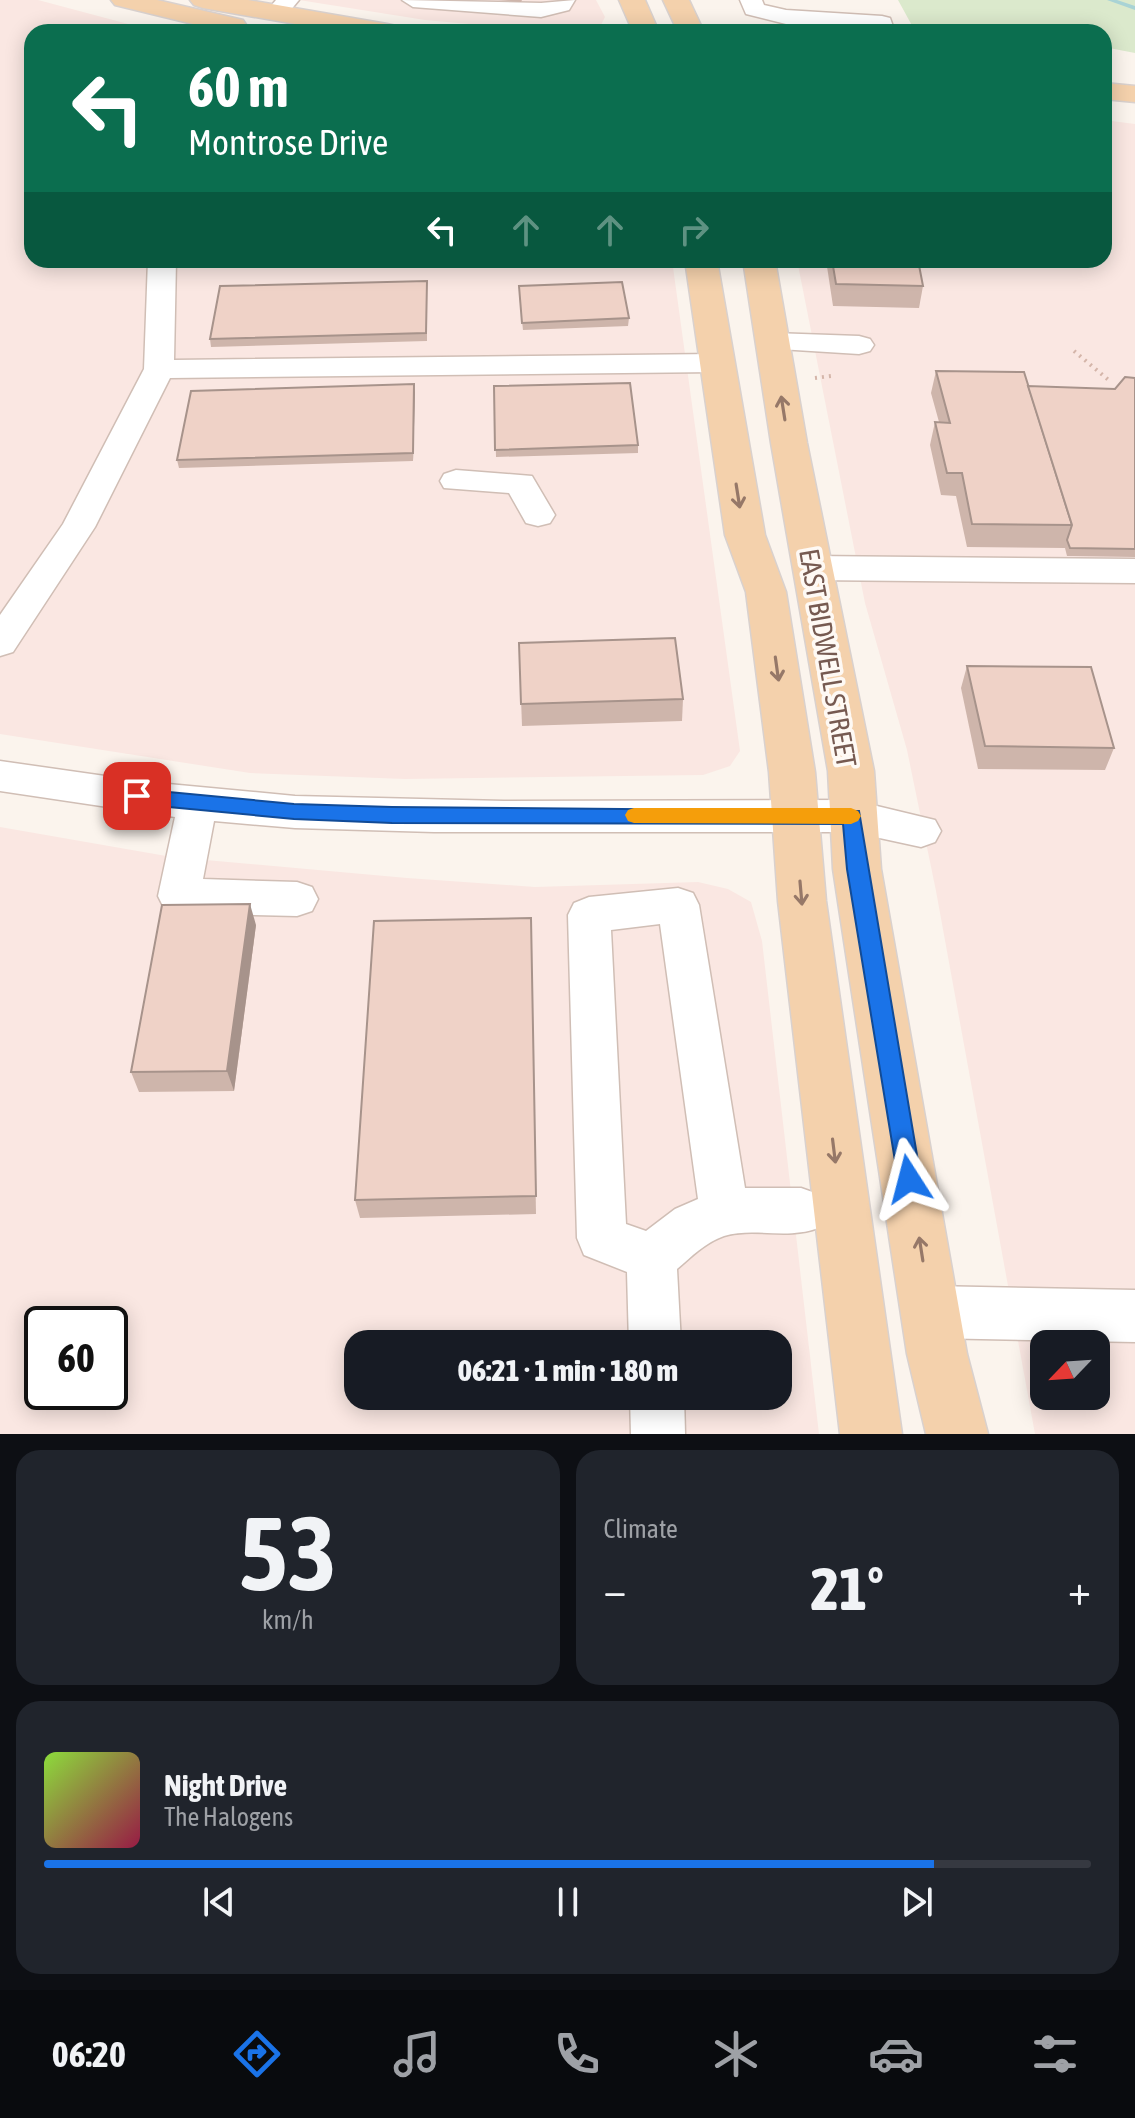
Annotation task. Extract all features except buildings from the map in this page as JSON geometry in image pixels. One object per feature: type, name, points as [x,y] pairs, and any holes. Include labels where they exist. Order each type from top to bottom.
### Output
[{"type":"main road","points":[[124,0],[209,24]]},
{"type":"main road","points":[[203,0],[335,24]]},
{"type":"main road","points":[[632,0],[642,24]]},
{"type":"main road","points":[[676,0],[687,24]]},
{"type":"main road","points":[[159,8],[187,7],[233,17],[276,15]]},
{"type":"main road","points":[[239,24],[276,15]]},
{"type":"main road","points":[[1112,92],[1135,94]]},
{"type":"main road","name":"EAST BIDWELL STREET","points":[[702,268],[745,535],[766,592],[792,772],[802,901],[871,1433]]},
{"type":"main road","points":[[721,268],[738,336],[752,343],[773,342]]},
{"type":"main road","name":"EAST BIDWELL STREET","points":[[760,268],[851,771],[857,869],[937,1354],[957,1434]]},
{"type":"main road","points":[[716,363],[737,368],[750,381],[785,540],[812,568]]},
{"type":"street","points":[[413,0],[513,10],[541,10],[561,5],[564,0]]},
{"type":"street","points":[[751,0],[754,9],[776,14],[858,24]]},
{"type":"street","points":[[809,0],[827,6],[833,20]]},
{"type":"street","points":[[874,0],[882,24]]},
{"type":"street","points":[[0,643],[78,527],[159,369],[162,268]]},
{"type":"street","points":[[773,342],[859,345]]},
{"type":"street","points":[[159,369],[716,363]]},
{"type":"street","points":[[456,481],[520,483],[538,515]]},
{"type":"street","points":[[812,568],[1135,571]]},
{"type":"street","points":[[0,776],[198,803],[294,812],[917,816]]},
{"type":"street","points":[[198,803],[179,896],[297,899]]},
{"type":"street","points":[[651,1258],[602,1238],[589,915],[678,905],[724,1212]]},
{"type":"street","points":[[651,1258],[692,1226],[724,1212],[801,1211]]},
{"type":"street","points":[[651,1258],[654,1330]]},
{"type":"street","points":[[931,1312],[1135,1316]]},
{"type":"street","points":[[657,1410],[658,1434]]},
{"type":"path","points":[[1074,351],[1111,382]]},
{"type":"shaded area","points":[[0,0],[38,0],[128,24],[24,24],[24,268],[673,268],[740,751],[730,766],[703,775],[405,779],[250,773],[0,734]]},
{"type":"shaded area","points":[[299,0],[596,0],[605,17],[602,24],[469,24]]},
{"type":"shaded area","points":[[1112,121],[1135,124],[1135,1434],[1035,1434],[1031,1410],[1110,1410],[1110,1330],[1030,1330],[1030,1407],[936,891],[907,750],[865,603],[799,268],[1112,268]]},
{"type":"shaded area","points":[[0,827],[172,857],[407,878],[535,887],[698,882],[728,889],[751,902],[762,941],[819,1434],[0,1434]]},
{"type":"green space","points":[[898,0],[1135,0],[1135,53],[1112,49],[1112,24],[911,24]]},
{"type":"waterway","points":[[1110,0],[1135,8]]},
{"type":"slow traffic","points":[[634,815],[851,816]]},
{"type":"route","points":[[137,796],[294,812],[392,815],[852,816],[857,869],[909,1179]]}]
